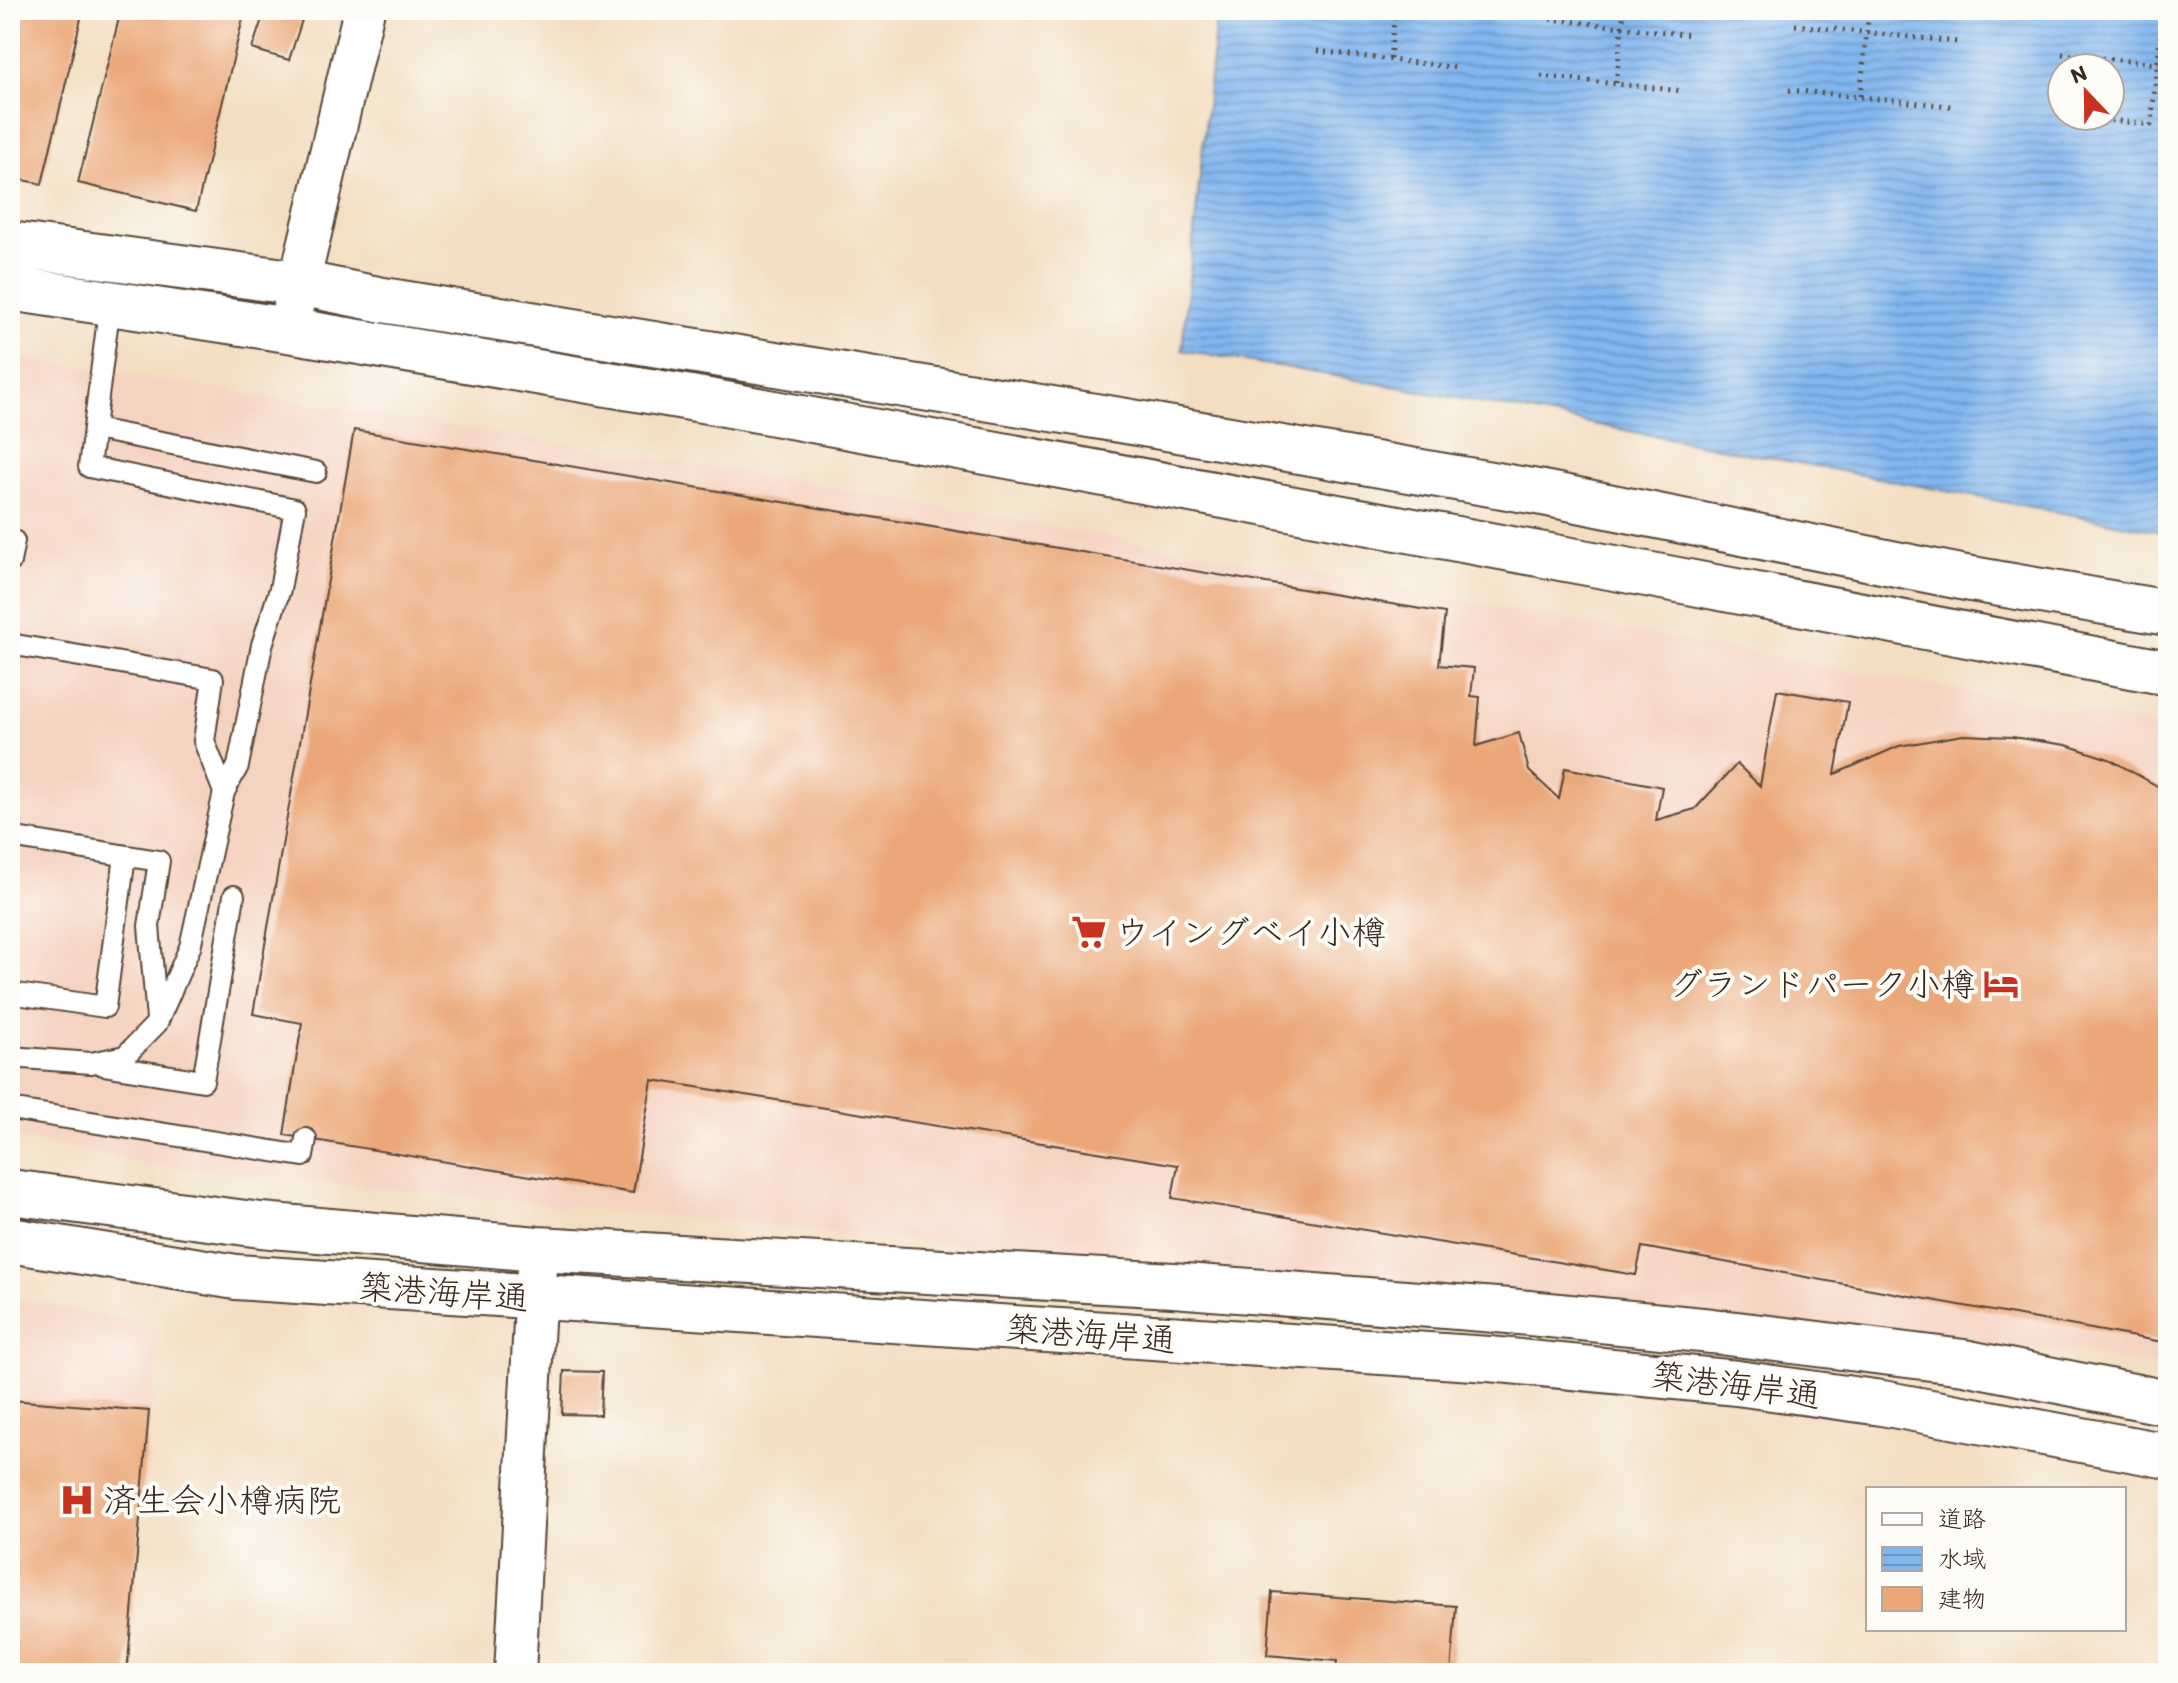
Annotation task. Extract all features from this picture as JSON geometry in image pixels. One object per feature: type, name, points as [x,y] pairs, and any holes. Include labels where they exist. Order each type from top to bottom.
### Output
[{"type":"street","points":[[288,330],[364,10]]},
{"type":"street","points":[[10,244],[299,283],[1543,493],[1950,575],[2168,613]]},
{"type":"street","points":[[10,288],[288,330],[745,408],[2168,673]]},
{"type":"street","name":"築港海岸通","points":[[10,1192],[261,1225],[538,1249],[1173,1285],[1509,1311],[1712,1331],[1964,1362],[2168,1403]]},
{"type":"street","name":"築港海岸通","points":[[10,1240],[236,1277],[534,1299],[1489,1359],[1737,1383],[1882,1403],[2168,1456]]},
{"type":"street","points":[[515,1673],[538,1249]]},
{"type":"lane","points":[[91,1063],[125,1056],[157,1023],[190,947],[224,792],[238,766],[262,645],[280,589],[295,509],[89,467],[110,303]]},
{"type":"lane","points":[[95,429],[316,472]]},
{"type":"lane","points":[[10,541],[14,541],[10,562]]},
{"type":"lane","points":[[10,644],[213,679],[204,741],[224,792]]},
{"type":"lane","points":[[10,837],[159,861],[149,926],[157,1023]]},
{"type":"lane","points":[[10,993],[105,1007],[125,856]]},
{"type":"lane","points":[[10,1057],[91,1063],[203,1081],[234,896]]},
{"type":"lane","points":[[10,1109],[303,1156],[306,1139]]},
{"type":"path","points":[[1390,59],[1395,10]]},
{"type":"path","points":[[1457,10],[1465,11]]},
{"type":"path","points":[[1616,83],[1624,10]]},
{"type":"path","points":[[1860,96],[1869,10]]},
{"type":"path","points":[[2126,122],[2151,125],[2163,10]]},
{"type":"path","points":[[1550,19],[1692,35]]},
{"type":"path","points":[[1795,25],[1958,42]]},
{"type":"path","points":[[1317,51],[1459,68]]},
{"type":"path","points":[[2126,61],[2158,64]]},
{"type":"path","points":[[1541,76],[1683,91]]},
{"type":"path","points":[[1789,90],[1951,106]]},
{"type":"shaded area","name":"ウイングベイ小樽","points":[[10,356],[781,478],[2168,728],[2168,1368],[2097,1355],[164,1167],[10,1137]]},
{"type":"shaded area","name":"済生会小樽病院","points":[[10,1297],[160,1327],[128,1673],[10,1673]]},
{"type":"water","points":[[1217,10],[2168,10],[2168,533],[1387,385],[1182,350]]},
{"type":"building","points":[[10,10],[83,10],[42,184],[10,177]]},
{"type":"building","points":[[121,10],[245,10],[196,211],[78,183]]},
{"type":"building","points":[[265,10],[302,20],[289,60],[252,49]]},
{"type":"building","name":"ウイングベイ小樽","points":[[354,430],[1445,613],[1439,665],[1474,668],[1471,696],[1480,697],[1476,746],[1519,733],[1529,771],[1559,799],[1565,768],[1662,787],[1656,820],[1695,809],[1737,764],[1760,786],[1777,690],[1848,702],[1835,774],[1899,746],[1963,735],[2012,737],[2066,745],[2109,759],[2168,792],[2168,1343],[1642,1247],[1636,1275],[1172,1198],[1178,1165],[652,1080],[633,1193],[284,1135],[302,1023],[253,1014]]},
{"type":"building","points":[[564,1371],[602,1372],[600,1415],[562,1414]]},
{"type":"building","name":"済生会小樽病院","points":[[10,1400],[149,1411],[127,1673],[10,1673]]},
{"type":"building","points":[[1272,1592],[1456,1606],[1451,1673],[1336,1673],[1337,1661],[1267,1655]]},
{"type":"building","points":[[1508,1666],[1534,1668],[1534,1673],[1508,1673]]},
{"type":"place","name":"ウイングベイ小樽","points":[[1089,932]]},
{"type":"place","name":"グランドパーク小樽","points":[[2001,984]]},
{"type":"place","name":"済生会小樽病院","points":[[77,1500]]}]
